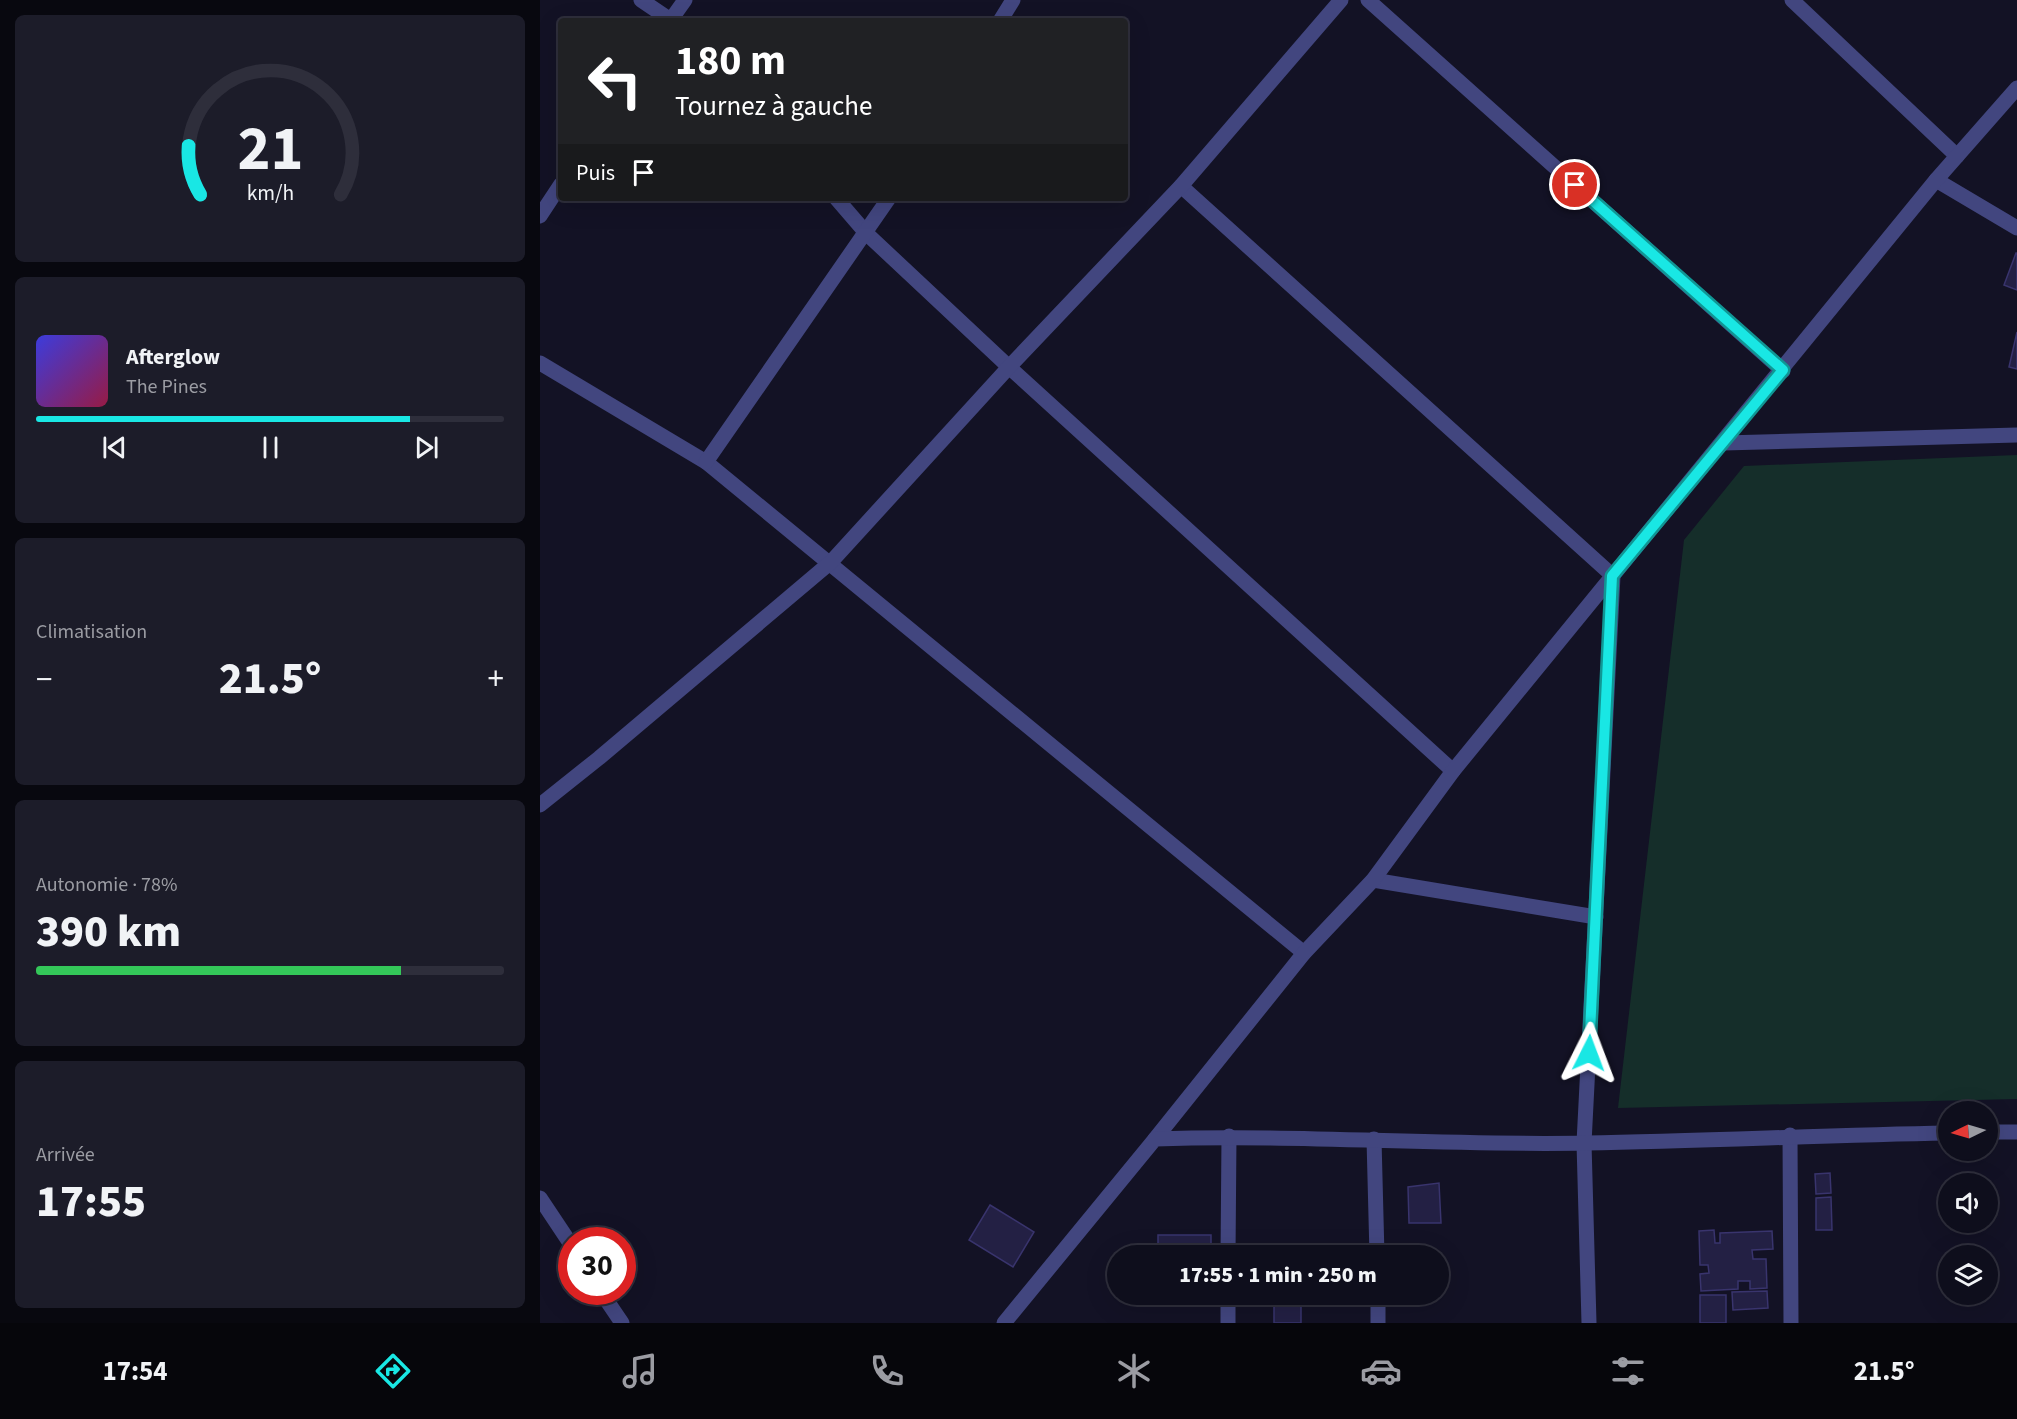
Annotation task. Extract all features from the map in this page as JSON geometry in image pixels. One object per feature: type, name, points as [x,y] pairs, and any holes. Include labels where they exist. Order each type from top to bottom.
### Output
[{"type":"street","points":[[641,0],[667,18]]},
{"type":"street","points":[[673,18],[685,0]]},
{"type":"street","points":[[1002,18],[1013,0]]},
{"type":"street","points":[[540,805],[831,562],[1009,367],[1181,186],[1341,0]]},
{"type":"street","points":[[1368,0],[1783,370]]},
{"type":"street","points":[[1792,0],[1957,156]]},
{"type":"street","points":[[1004,1323],[1304,953],[1374,880],[1453,771],[1724,443],[1936,180],[2017,88]]},
{"type":"street","points":[[1936,180],[2017,228]]},
{"type":"street","points":[[1181,186],[1612,576]]},
{"type":"street","points":[[540,216],[558,189]]},
{"type":"street","points":[[839,201],[867,234],[1009,367],[1453,771]]},
{"type":"street","points":[[706,462],[867,234],[887,201]]},
{"type":"street","points":[[540,363],[706,462],[831,562],[1304,953]]},
{"type":"street","points":[[1724,443],[2017,435]]},
{"type":"street","points":[[1590,1323],[1584,1143],[1612,576]]},
{"type":"street","points":[[1374,880],[1596,917]]},
{"type":"street","points":[[1998,1132],[2017,1132]]},
{"type":"street","points":[[1155,1138],[1229,1136],[1584,1143],[1790,1135],[1938,1133]]},
{"type":"street","points":[[1790,1135],[1791,1323]]},
{"type":"street","points":[[1228,1245],[1229,1136]]},
{"type":"street","points":[[1374,1139],[1377,1245]]},
{"type":"street","points":[[540,1198],[559,1227]]},
{"type":"street","points":[[610,1305],[622,1323]]},
{"type":"street","points":[[1228,1305],[1228,1323]]},
{"type":"street","points":[[1378,1305],[1378,1323]]},
{"type":"green space","points":[[2017,455],[2017,1099],[1618,1108],[1684,540],[1744,466]]},
{"type":"building","points":[[2017,253],[2017,290],[2004,285]]},
{"type":"building","points":[[2017,332],[2017,369],[2009,367]]},
{"type":"building","points":[[1830,1173],[1831,1193],[1816,1194],[1815,1174]]},
{"type":"building","points":[[1439,1183],[1441,1223],[1409,1223],[1408,1187]]},
{"type":"building","points":[[1831,1197],[1832,1230],[1816,1230],[1816,1198]]},
{"type":"building","points":[[990,1205],[1034,1232],[1013,1267],[969,1240]]},
{"type":"building","points":[[1714,1230],[1715,1243],[1720,1243],[1720,1233],[1772,1231],[1773,1249],[1752,1250],[1753,1259],[1766,1259],[1767,1288],[1750,1289],[1750,1281],[1738,1281],[1738,1289],[1701,1291],[1700,1274],[1709,1273],[1708,1265],[1700,1265],[1699,1231]]},
{"type":"building","points":[[1158,1235],[1211,1235],[1211,1245],[1158,1245]]},
{"type":"building","points":[[1767,1291],[1768,1308],[1733,1310],[1732,1292]]},
{"type":"building","points":[[1700,1295],[1726,1295],[1726,1323],[1700,1323]]},
{"type":"building","points":[[1301,1305],[1301,1323],[1274,1323],[1274,1306],[1249,1306]]},
{"type":"route","points":[[1575,185],[1783,370],[1612,576],[1611,636],[1589,1053]]}]
